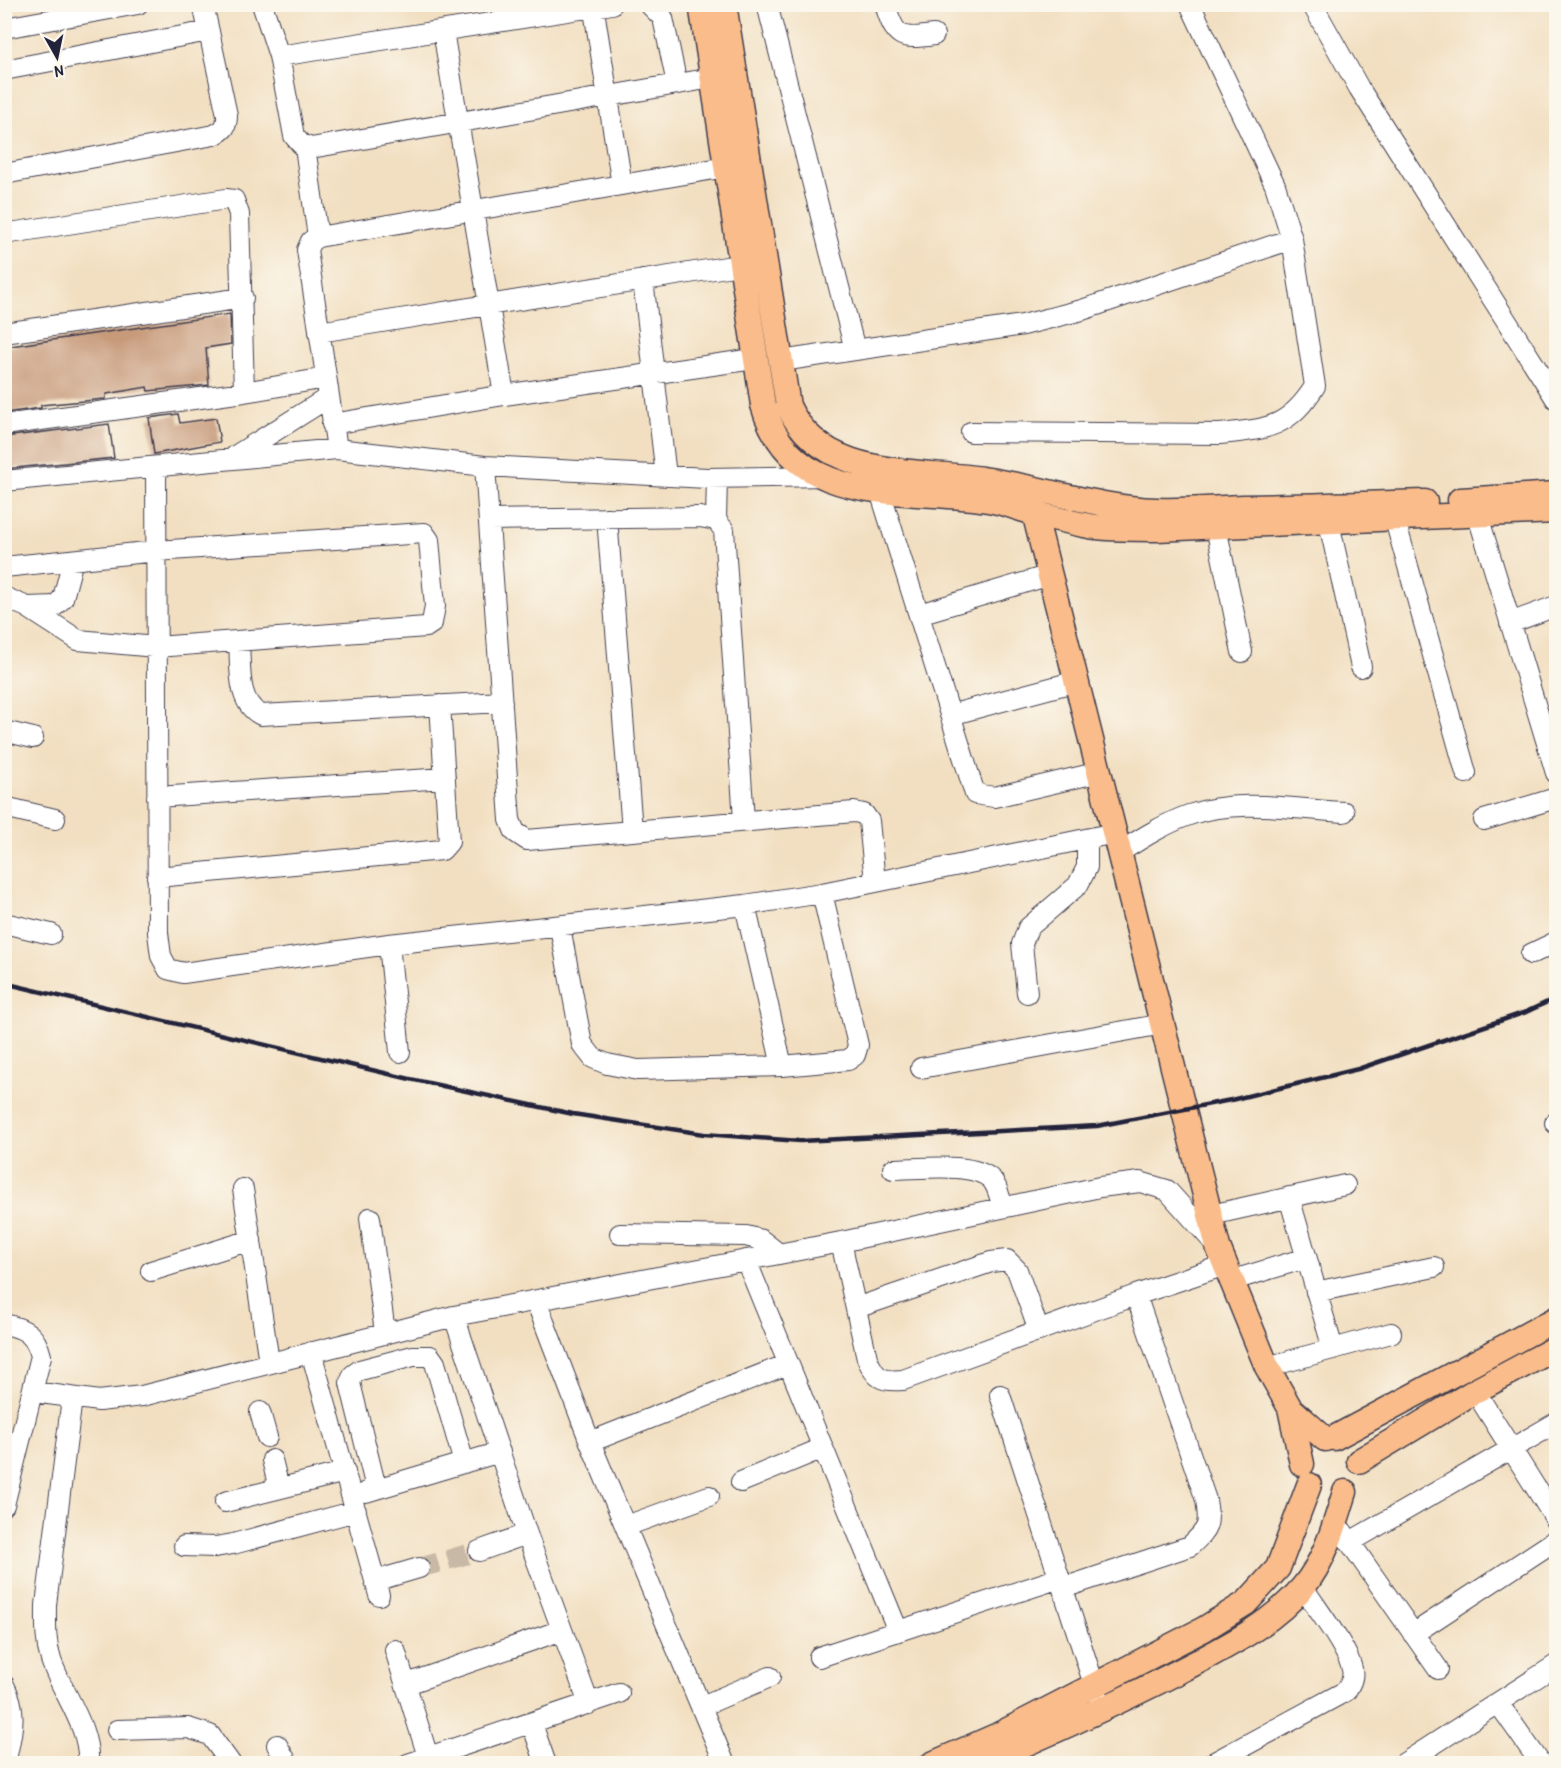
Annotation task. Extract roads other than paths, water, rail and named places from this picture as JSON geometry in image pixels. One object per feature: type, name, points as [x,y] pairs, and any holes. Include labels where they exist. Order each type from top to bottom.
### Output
[{"type":"main road","points":[[701,4],[739,265],[763,405],[775,434],[794,460],[840,484],[990,500],[1092,526],[1157,529],[1557,511]]},
{"type":"main road","points":[[724,4],[788,406],[797,422],[828,450],[861,464],[882,469],[969,477],[1026,487],[1098,504],[1157,510],[1433,502],[1557,494]]},
{"type":"main road","points":[[1026,487],[1118,843],[1210,1215],[1225,1264],[1267,1367],[1290,1408],[1306,1474],[1319,1493],[1328,1496],[1345,1492]]},
{"type":"main road","points":[[932,1764],[998,1735],[1204,1629],[1246,1603],[1278,1568],[1306,1474],[1310,1448],[1557,1319]]},
{"type":"main road","points":[[1359,1461],[1475,1390],[1557,1348]]},
{"type":"main road","points":[[979,1764],[1103,1711],[1238,1641],[1278,1611],[1303,1587],[1320,1561],[1345,1492],[1357,1479],[1359,1461],[1351,1446],[1330,1439],[1290,1408]]},
{"type":"street","points":[[4,28],[138,4]]},
{"type":"street","points":[[262,4],[279,56],[294,136],[305,147],[318,237]]},
{"type":"street","points":[[649,4],[663,18],[677,84]]},
{"type":"street","points":[[767,4],[855,350]]},
{"type":"street","points":[[885,4],[891,26],[898,35],[910,39],[934,35]]},
{"type":"street","points":[[971,432],[1220,434],[1253,431],[1284,421],[1303,406],[1316,386],[1292,239],[1275,185],[1190,4]]},
{"type":"street","points":[[1312,4],[1359,88],[1557,399]]},
{"type":"street","points":[[279,56],[600,5],[609,96],[622,185]]},
{"type":"street","points":[[4,174],[214,135],[222,131],[227,125],[227,115],[206,7]]},
{"type":"street","points":[[4,70],[209,31]]},
{"type":"street","points":[[443,31],[504,395]]},
{"type":"street","points":[[300,144],[311,148],[712,78]]},
{"type":"street","points":[[337,449],[307,250],[310,241],[318,237],[726,167]]},
{"type":"street","points":[[4,234],[226,199],[234,200],[239,214],[244,392]]},
{"type":"street","points":[[782,361],[1023,325],[1082,310],[1292,239]]},
{"type":"street","points":[[319,332],[739,265]]},
{"type":"street","points":[[643,280],[666,476]]},
{"type":"street","points":[[4,333],[243,298]]},
{"type":"street","points":[[332,424],[504,395],[754,359]]},
{"type":"street","points":[[4,424],[244,392],[327,387]]},
{"type":"street","points":[[230,460],[327,387]]},
{"type":"street","points":[[4,481],[337,449],[485,466],[717,478],[823,477],[861,464]]},
{"type":"street","points":[[485,466],[510,820],[515,832],[527,840],[840,812],[864,814],[869,821],[875,882]]},
{"type":"street","points":[[156,468],[158,933],[161,956],[168,969],[183,973],[388,944],[745,905],[822,893],[1087,839],[1118,843],[1190,815],[1218,808],[1260,807],[1344,812]]},
{"type":"street","points":[[717,478],[716,520],[724,530],[744,820]]},
{"type":"street","points":[[880,490],[975,794],[978,797],[994,796],[1100,772]]},
{"type":"street","points":[[1478,516],[1557,773]]},
{"type":"street","points":[[490,520],[700,517],[716,520]]},
{"type":"street","points":[[607,518],[632,830]]},
{"type":"street","points":[[1395,520],[1466,773]]},
{"type":"street","points":[[1329,523],[1361,667]]},
{"type":"street","points":[[1216,527],[1242,652]]},
{"type":"street","points":[[4,567],[156,551],[418,533],[428,535],[435,606],[432,623],[426,627],[156,647],[78,640],[27,607],[4,597]]},
{"type":"street","points":[[27,607],[55,606],[63,598],[73,560]]},
{"type":"street","points":[[919,614],[1050,575]]},
{"type":"street","points":[[1510,623],[1557,606]]},
{"type":"street","points":[[240,641],[244,698],[252,710],[261,715],[502,702]]},
{"type":"street","points":[[950,715],[1077,681]]},
{"type":"street","points":[[157,877],[442,850],[449,842],[440,705]]},
{"type":"street","points":[[4,731],[33,738]]},
{"type":"street","points":[[157,797],[445,778]]},
{"type":"street","points":[[1484,819],[1557,798]]},
{"type":"street","points":[[4,807],[56,819]]},
{"type":"street","points":[[1027,993],[1022,944],[1028,928],[1078,885],[1087,867],[1087,839]]},
{"type":"street","points":[[560,927],[582,1044],[593,1058],[607,1064],[638,1070],[782,1066],[848,1060],[855,1055],[858,1045],[822,893]]},
{"type":"street","points":[[745,905],[782,1066]]},
{"type":"street","points":[[4,923],[51,934]]},
{"type":"street","points":[[1531,954],[1557,942]]},
{"type":"street","points":[[388,944],[400,1052]]},
{"type":"street","points":[[921,1068],[1162,1024]]},
{"type":"street","points":[[893,1169],[961,1168],[981,1173],[992,1181],[1003,1207]]},
{"type":"street","points":[[34,1392],[99,1401],[142,1396],[454,1316],[842,1242],[1100,1187],[1140,1182],[1167,1190],[1225,1264]]},
{"type":"street","points":[[1210,1215],[1345,1185]]},
{"type":"street","points":[[243,1189],[269,1362]]},
{"type":"street","points":[[1289,1197],[1333,1349]]},
{"type":"street","points":[[370,1218],[386,1333]]},
{"type":"street","points":[[620,1234],[746,1236],[761,1240],[779,1254]]},
{"type":"street","points":[[151,1271],[251,1240]]},
{"type":"street","points":[[842,1242],[867,1358],[874,1375],[886,1382],[903,1380],[1225,1264],[1306,1258]]},
{"type":"street","points":[[746,1260],[898,1631]]},
{"type":"street","points":[[856,1308],[991,1262],[1007,1260],[1017,1270],[1039,1330]]},
{"type":"street","points":[[1316,1292],[1434,1267]]},
{"type":"street","points":[[819,1657],[898,1631],[1190,1546],[1206,1531],[1209,1520],[1206,1500],[1136,1295]]},
{"type":"street","points":[[536,1300],[590,1442],[725,1764]]},
{"type":"street","points":[[454,1316],[527,1534],[589,1704]]},
{"type":"street","points":[[4,1324],[30,1333],[38,1343],[41,1356],[34,1392],[6,1493]]},
{"type":"street","points":[[1267,1367],[1391,1333]]},
{"type":"street","points":[[311,1352],[377,1588],[419,1568]]},
{"type":"street","points":[[376,1488],[350,1383],[353,1376],[360,1371],[413,1356],[430,1356],[435,1363],[464,1463]]},
{"type":"street","points":[[590,1442],[788,1364]]},
{"type":"street","points":[[1475,1390],[1557,1520]]},
{"type":"street","points":[[1000,1395],[1103,1711]]},
{"type":"street","points":[[72,1398],[46,1605],[45,1636],[51,1660],[83,1733],[89,1753],[88,1764]]},
{"type":"street","points":[[260,1412],[267,1437]]},
{"type":"street","points":[[1350,1542],[1557,1423]]},
{"type":"street","points":[[741,1482],[823,1448]]},
{"type":"street","points":[[184,1546],[233,1545],[354,1503],[376,1488],[500,1452]]},
{"type":"street","points":[[272,1460],[279,1488]]},
{"type":"street","points":[[225,1502],[345,1472]]},
{"type":"street","points":[[626,1526],[709,1496]]},
{"type":"street","points":[[1336,1522],[1438,1669]]},
{"type":"street","points":[[479,1551],[527,1534]]},
{"type":"street","points":[[1413,1634],[1557,1540]]},
{"type":"street","points":[[1211,1764],[1346,1691],[1352,1681],[1353,1671],[1348,1658],[1303,1587]]},
{"type":"street","points":[[407,1684],[562,1630]]},
{"type":"street","points":[[396,1650],[428,1757]]},
{"type":"street","points":[[1403,1764],[1426,1757],[1498,1703],[1557,1665]]},
{"type":"street","points":[[702,1706],[770,1677]]},
{"type":"street","points":[[4,1685],[12,1698],[15,1723],[5,1762]]},
{"type":"street","points":[[408,1764],[619,1693]]},
{"type":"street","points":[[1498,1703],[1541,1764]]},
{"type":"street","points":[[532,1724],[546,1764]]},
{"type":"street","points":[[117,1730],[188,1728],[210,1735],[231,1764]]},
{"type":"street","points":[[278,1745],[288,1764]]},
{"type":"tunnel","points":[[419,1568],[479,1551]]},
{"type":"railway","points":[[4,983],[410,1079],[573,1114],[704,1134],[800,1141],[1097,1126],[1231,1100],[1358,1069],[1526,1012],[1556,998]]}]
